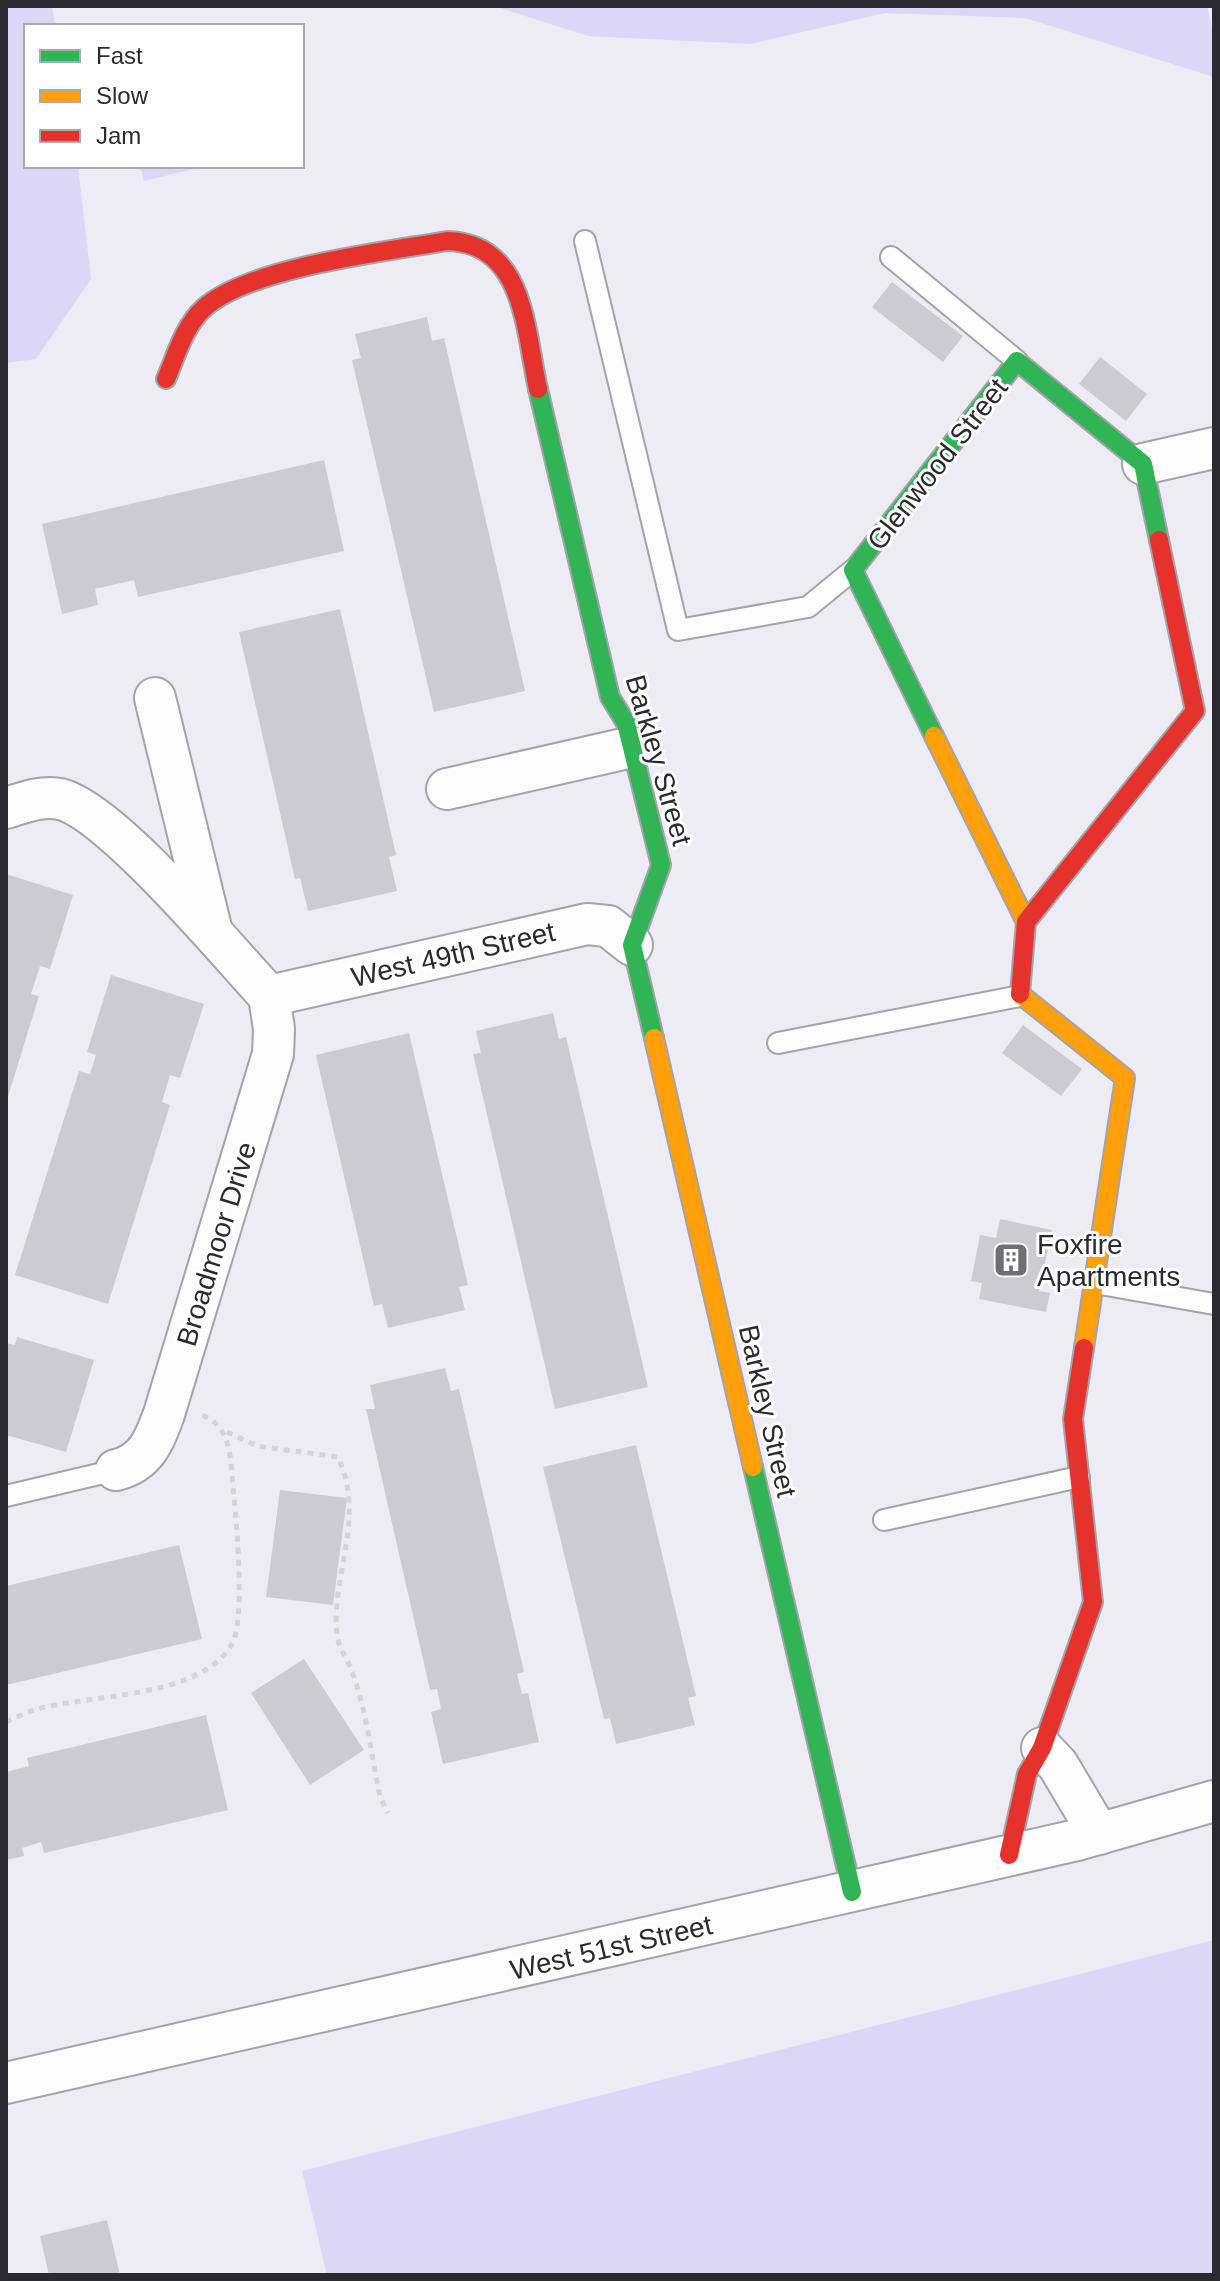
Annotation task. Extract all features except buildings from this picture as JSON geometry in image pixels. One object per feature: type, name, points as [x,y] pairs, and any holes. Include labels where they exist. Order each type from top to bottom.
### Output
[{"type":"street","name":"Barkley Street","points":[[166,379],[195,318],[206,305],[286,273],[447,241],[472,242],[486,249],[504,266],[515,285],[610,697],[626,723],[661,865],[632,945],[852,1892]]},
{"type":"street","name":"Glenwood Street","points":[[1026,922],[853,570],[1017,361],[1143,464]]},
{"type":"street","points":[[1009,1855],[1027,1774],[1042,1748],[1093,1602],[1073,1419],[1125,1078],[1020,996],[1026,922],[1195,711],[1143,464],[1214,448]]},
{"type":"street","points":[[155,698],[212,935]]},
{"type":"street","points":[[447,789],[632,747]]},
{"type":"street","points":[[6,808],[48,797],[84,809],[121,839],[269,996]]},
{"type":"street","name":"West 49th Street","points":[[269,996],[587,924],[608,926],[632,945]]},
{"type":"street","name":"Broadmoor Drive","points":[[116,1470],[138,1462],[151,1444],[164,1414],[273,1054],[274,1029],[269,996]]},
{"type":"street","points":[[1042,1748],[1058,1765],[1099,1834]]},
{"type":"street","name":"West 51st Street","points":[[6,2083],[852,1892],[1099,1834],[1214,1801]]},
{"type":"lane","points":[[585,241],[678,630],[808,607],[853,570]]},
{"type":"lane","points":[[891,257],[1017,361]]},
{"type":"lane","points":[[778,1043],[1020,996]]},
{"type":"lane","points":[[1095,1283],[1214,1304]]},
{"type":"lane","points":[[6,1496],[116,1470]]},
{"type":"lane","points":[[884,1520],[1079,1477]]},
{"type":"path","points":[[187,1410],[214,1419],[226,1431],[257,1446],[338,1457],[350,1482],[349,1537],[336,1618],[339,1653],[353,1675],[380,1797],[388,1813]]},
{"type":"path","points":[[6,1722],[36,1710],[147,1691],[215,1667],[234,1642],[238,1531],[226,1431]]},
{"type":"shaded area","points":[[6,6],[52,6],[55,24],[24,24],[24,168],[78,168],[91,279],[36,359],[6,363]]},
{"type":"shaded area","points":[[494,6],[1207,6],[1214,38],[1214,77],[1025,18],[885,13],[750,44],[588,36]]},
{"type":"shaded area","points":[[141,168],[198,168],[144,181]]},
{"type":"shaded area","points":[[1214,1940],[1214,2275],[327,2275],[302,2171]]},
{"type":"traffic: fast","points":[[934,736],[853,570],[1017,361],[1143,464],[1159,540]]},
{"type":"traffic: fast","points":[[538,389],[610,697],[626,723],[661,865],[632,945],[654,1038]]},
{"type":"traffic: fast","points":[[753,1467],[852,1892]]},
{"type":"traffic: slow","points":[[934,736],[1026,922]]},
{"type":"traffic: slow","points":[[1020,994],[1125,1078],[1084,1348]]},
{"type":"traffic: slow","points":[[654,1038],[753,1467]]},
{"type":"traffic: jam","points":[[166,379],[191,323],[204,308],[225,294],[253,282],[319,263],[447,241],[473,246],[492,257],[507,273],[524,317],[538,389]]},
{"type":"traffic: jam","points":[[1020,994],[1026,922],[1195,711],[1159,540]]},
{"type":"traffic: jam","points":[[1009,1855],[1027,1774],[1042,1748],[1093,1602],[1073,1419],[1084,1348]]},
{"type":"place","name":"Foxfire Apartments","points":[[1011,1260]]}]
